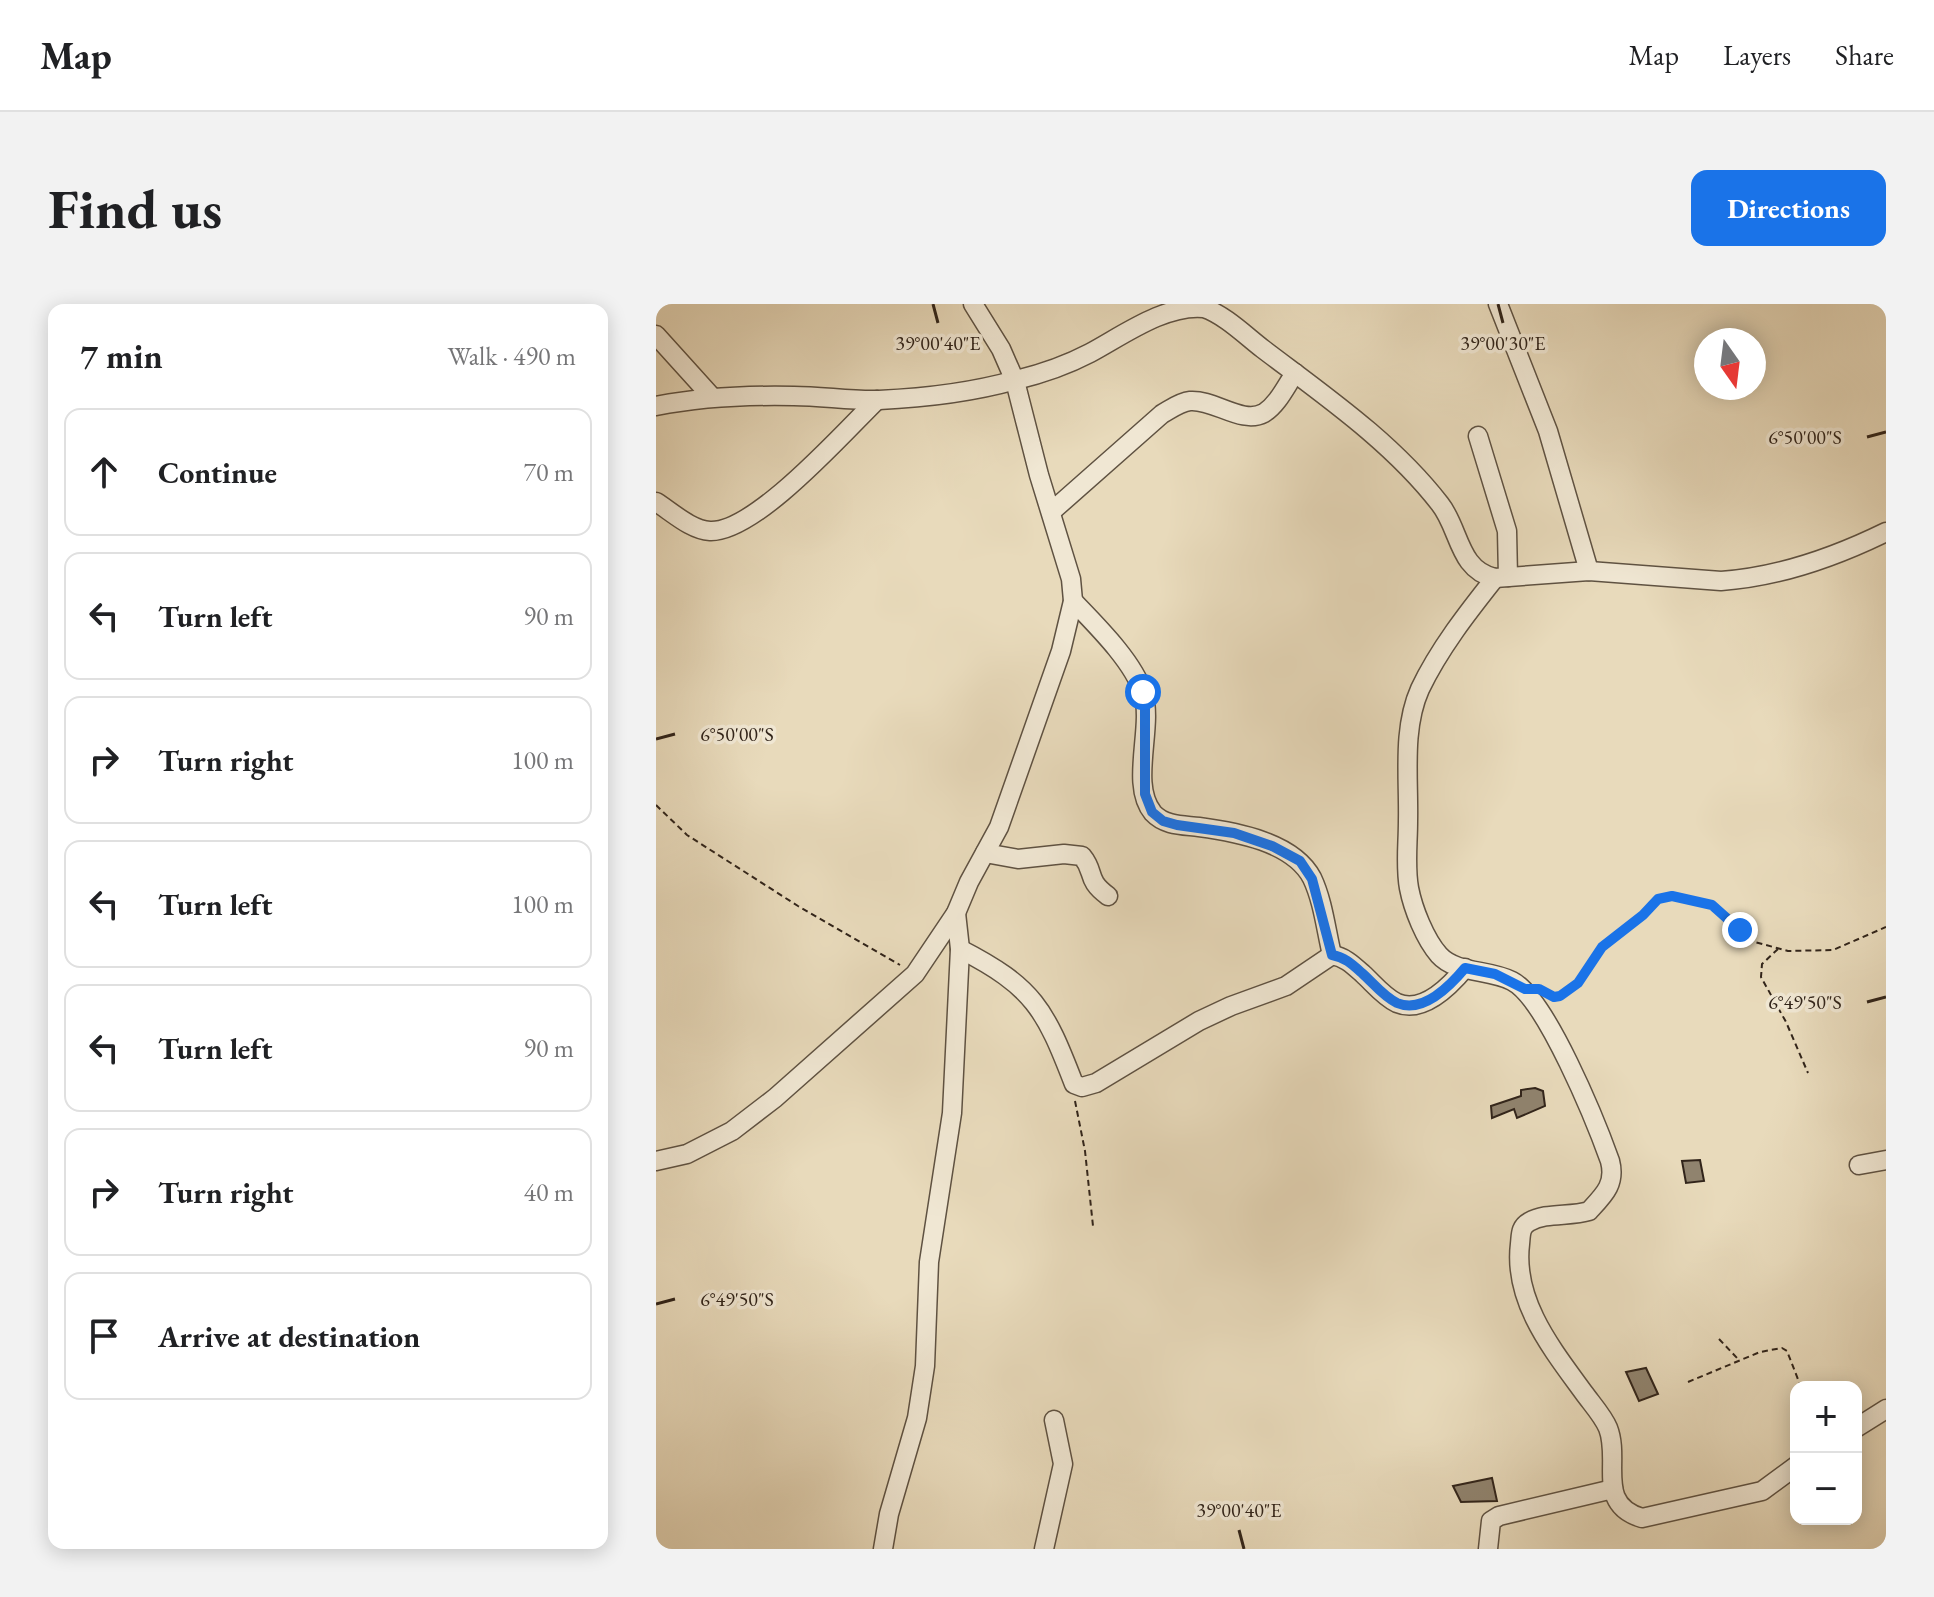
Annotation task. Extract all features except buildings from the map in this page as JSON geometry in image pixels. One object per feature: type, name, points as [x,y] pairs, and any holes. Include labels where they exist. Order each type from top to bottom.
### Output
[{"type":"street","points":[[656,1161],[687,1154],[732,1131],[775,1098],[915,974],[956,913],[999,827],[1061,651],[1073,601],[1071,579],[1015,381],[1001,349],[973,304]]},
{"type":"street","points":[[656,406],[712,397],[795,396],[877,400],[918,397],[1015,381],[1089,353],[1153,316],[1184,304],[1206,309],[1369,431],[1402,462],[1448,514],[1465,557],[1487,576],[1589,571],[1721,581],[1755,578],[1841,552],[1886,532]]},
{"type":"street","points":[[1498,304],[1548,431],[1589,571]]},
{"type":"street","points":[[656,335],[712,397]]},
{"type":"street","points":[[1051,512],[1162,414],[1177,405],[1189,401],[1206,402],[1249,416],[1257,415],[1275,403],[1295,373]]},
{"type":"street","points":[[656,502],[690,524],[709,531],[749,519],[877,400]]},
{"type":"street","points":[[1478,436],[1507,531],[1502,577],[1438,658],[1419,691],[1409,724],[1406,861],[1409,891],[1418,917],[1437,953],[1450,965],[1495,974],[1525,989],[1581,1089],[1613,1171],[1609,1189],[1589,1211],[1541,1218],[1524,1225],[1518,1257],[1520,1279],[1543,1333],[1607,1425],[1613,1489],[1623,1508],[1642,1518],[1762,1491],[1790,1470]]},
{"type":"street","points":[[1073,601],[1107,637],[1143,692],[1145,794],[1152,812],[1163,821],[1177,825],[1234,833],[1272,846],[1300,861],[1312,879],[1332,955]]},
{"type":"street","points":[[985,853],[1018,859],[1064,854],[1082,856],[1087,862],[1092,881],[1108,896]]},
{"type":"street","points":[[883,1549],[889,1514],[917,1418],[925,1366],[929,1262],[952,1113],[960,949],[956,913]]},
{"type":"street","points":[[960,949],[992,966],[1023,989],[1045,1016],[1074,1084],[1082,1087],[1096,1083],[1199,1021],[1286,986],[1332,955]]},
{"type":"street","points":[[1332,955],[1351,962],[1398,1004],[1412,1005],[1428,1000],[1443,991],[1465,968]]},
{"type":"street","points":[[1859,1165],[1886,1160]]},
{"type":"street","points":[[1862,1424],[1886,1409]]},
{"type":"street","points":[[1044,1549],[1063,1464],[1054,1420]]},
{"type":"street","points":[[1488,1549],[1491,1521],[1499,1516],[1613,1489]]},
{"type":"path","points":[[656,805],[687,835],[798,906],[915,974]]},
{"type":"path","points":[[1525,989],[1539,989],[1554,997],[1567,992],[1578,983],[1602,947],[1658,899],[1672,896],[1712,905],[1751,941],[1778,949],[1804,952],[1833,950],[1886,927]]},
{"type":"path","points":[[1778,949],[1762,964],[1761,977],[1786,1022],[1808,1073]]},
{"type":"path","points":[[1074,1084],[1093,1226]]},
{"type":"path","points":[[1719,1339],[1739,1361]]},
{"type":"path","points":[[1688,1382],[1760,1352],[1782,1348],[1787,1351],[1799,1381]]},
{"type":"route","points":[[1143,692],[1145,794],[1152,812],[1163,821],[1177,825],[1234,833],[1272,846],[1300,861],[1312,879],[1332,955],[1351,962],[1398,1004],[1412,1005],[1428,1000],[1454,982],[1465,968],[1495,974],[1525,989],[1539,989],[1554,997],[1560,996],[1578,983],[1602,947],[1628,928],[1658,899],[1687,897],[1712,905],[1740,930]]}]
